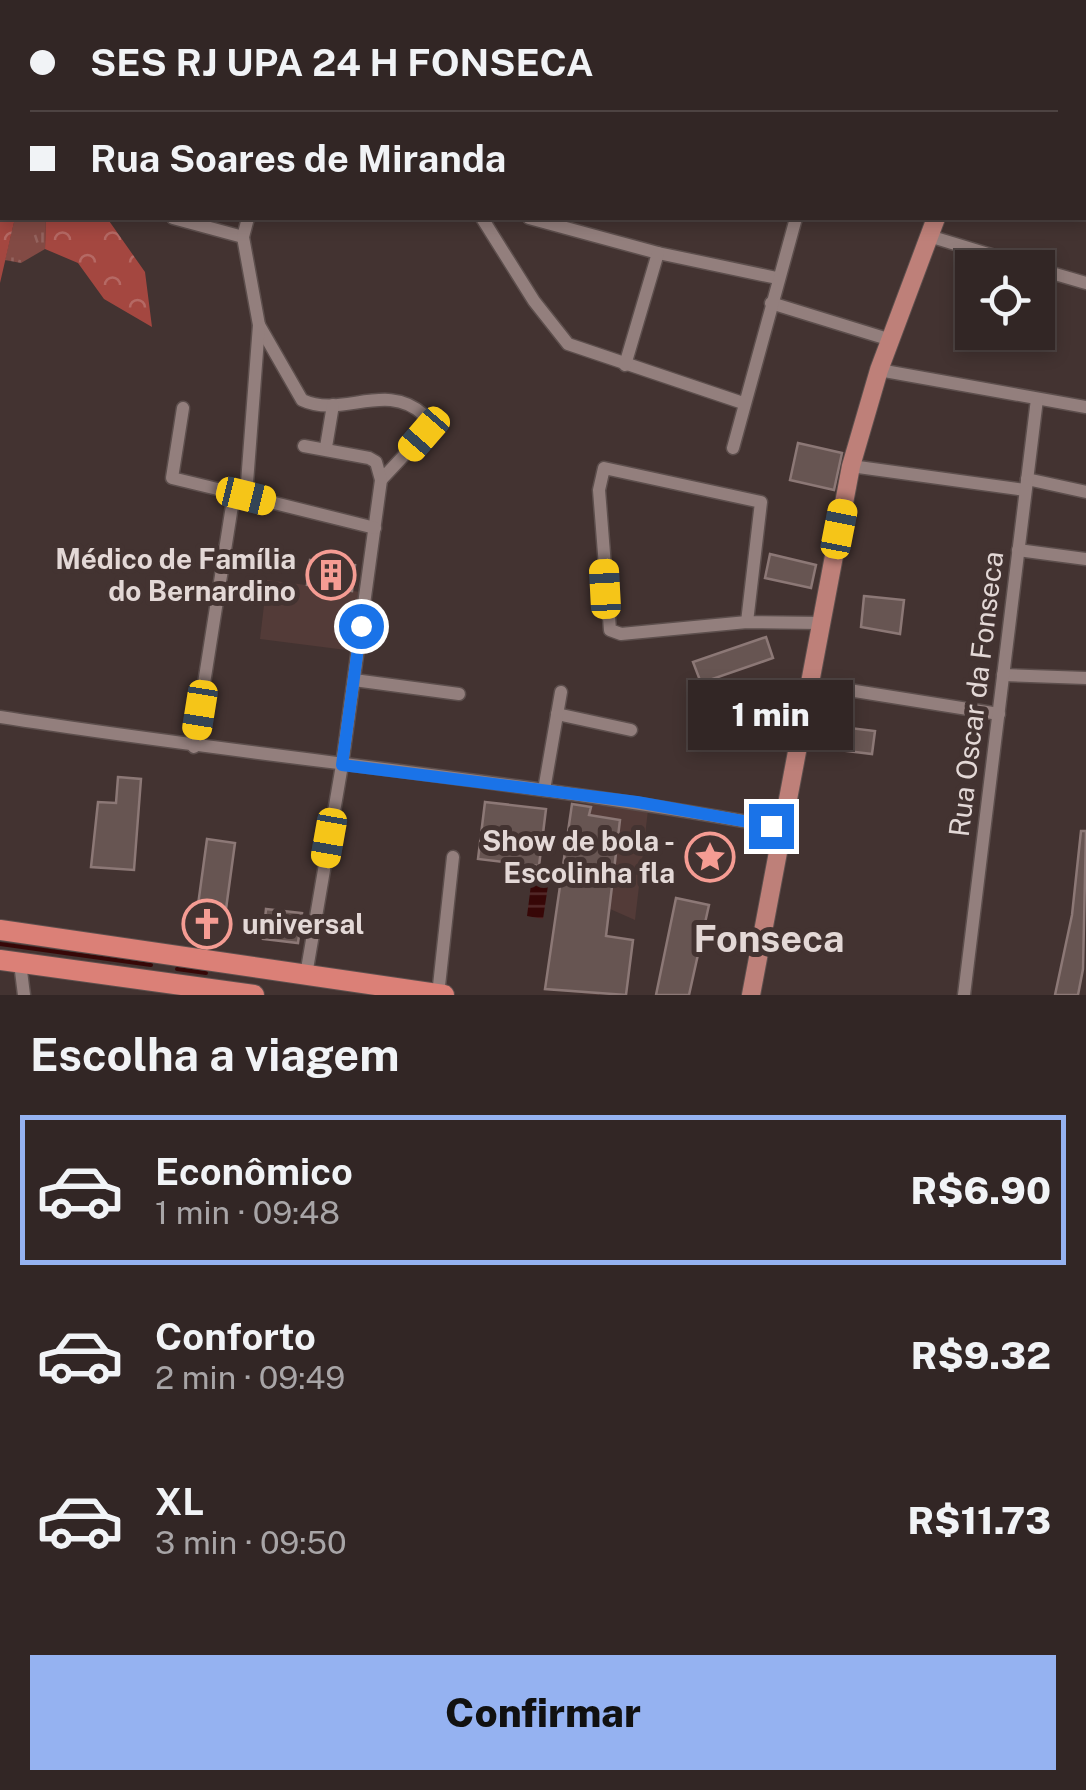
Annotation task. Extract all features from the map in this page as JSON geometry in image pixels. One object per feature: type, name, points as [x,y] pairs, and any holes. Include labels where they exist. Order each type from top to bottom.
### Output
[{"type":"highway","points":[[0,930],[441,995]]},
{"type":"highway","points":[[10,962],[158,988],[254,995]]},
{"type":"main road","points":[[751,995],[852,466],[879,370],[935,220]]},
{"type":"street","points":[[180,220],[243,237]]},
{"type":"street","points":[[194,747],[240,494],[259,326],[243,237],[247,220]]},
{"type":"street","points":[[483,220],[558,336],[568,344],[743,402]]},
{"type":"street","points":[[536,220],[658,253],[778,278]]},
{"type":"street","points":[[733,448],[795,220]]},
{"type":"street","points":[[929,236],[976,250]]},
{"type":"street","points":[[625,365],[658,253]]},
{"type":"street","points":[[1055,274],[1086,283]]},
{"type":"street","points":[[771,303],[891,340]]},
{"type":"street","points":[[259,326],[302,400],[333,405],[392,398],[424,415],[424,434],[381,480]]},
{"type":"street","points":[[879,370],[1086,408]]},
{"type":"street","name":"Rua Oscar da Fonseca","points":[[964,995],[1038,399]]},
{"type":"street","points":[[326,447],[333,405]]},
{"type":"street","points":[[183,408],[172,478],[375,528]]},
{"type":"street","points":[[304,446],[326,447],[369,458],[376,462],[381,480],[342,765],[306,976]]},
{"type":"street","points":[[852,466],[1086,492]]},
{"type":"street","points":[[747,622],[762,502],[604,468],[599,490],[610,630],[621,634],[747,622],[822,623]]},
{"type":"street","points":[[1018,550],[1086,558]]},
{"type":"street","points":[[1003,675],[1086,678]]},
{"type":"street","points":[[354,680],[459,694]]},
{"type":"street","points":[[810,684],[999,714]]},
{"type":"street","points":[[544,790],[562,692]]},
{"type":"street","points":[[557,714],[631,730]]},
{"type":"street","points":[[0,718],[194,747],[544,790],[782,828]]},
{"type":"street","points":[[441,995],[453,857]]},
{"type":"street","points":[[10,962],[24,995]]},
{"type":"shaded area","points":[[267,580],[361,592],[354,651],[260,639]]},
{"type":"shaded area","points":[[572,803],[648,810],[635,920],[610,909],[599,995],[545,989]]},
{"type":"shaded area","points":[[532,877],[549,879],[543,919],[527,916]]},
{"type":"green space","points":[[0,220],[15,220],[0,283]]},
{"type":"green space","points":[[15,220],[46,220],[45,249],[21,263],[5,260]]},
{"type":"green space","points":[[46,220],[108,220],[145,272],[152,327],[104,299],[78,263],[45,249]]},
{"type":"building","points":[[798,443],[842,453],[834,490],[790,480]]},
{"type":"building","points":[[770,554],[816,565],[811,588],[765,578]]},
{"type":"building","name":"Médico de Família do Bernardino","points":[[310,560],[355,565],[352,591],[307,585]]},
{"type":"building","points":[[864,596],[904,600],[900,634],[861,627]]},
{"type":"building","points":[[766,637],[773,658],[701,683],[693,662]]},
{"type":"building","points":[[777,694],[785,720],[755,729],[747,703]]},
{"type":"building","points":[[825,725],[875,731],[872,754],[822,748]]},
{"type":"building","points":[[118,777],[141,779],[134,870],[91,867],[98,802],[116,803]]},
{"type":"building","points":[[485,802],[546,809],[539,866],[478,859]]},
{"type":"building","points":[[572,804],[591,807],[589,815],[620,820],[606,936],[633,940],[626,995],[545,989]]},
{"type":"building","points":[[1081,831],[1086,831],[1083,969],[1078,995],[1055,995],[1072,915]]},
{"type":"building","points":[[207,839],[235,843],[223,931],[195,927]]},
{"type":"building","points":[[676,898],[709,905],[689,995],[656,995]]},
{"type":"building","points":[[266,909],[302,913],[298,943],[263,939]]},
{"type":"waterway","points":[[0,944],[151,965]]},
{"type":"waterway","points":[[177,969],[206,973]]},
{"type":"place","name":"Médico de Família do Bernardino","points":[[331,575]]},
{"type":"place","name":"Show de bola - Escolinha fla","points":[[710,857]]},
{"type":"place","name":"universal","points":[[207,924]]},
{"type":"district","name":"Fonseca","points":[[769,939]]},
{"type":"route","points":[[361,626],[342,765],[637,802],[771,826]]}]
